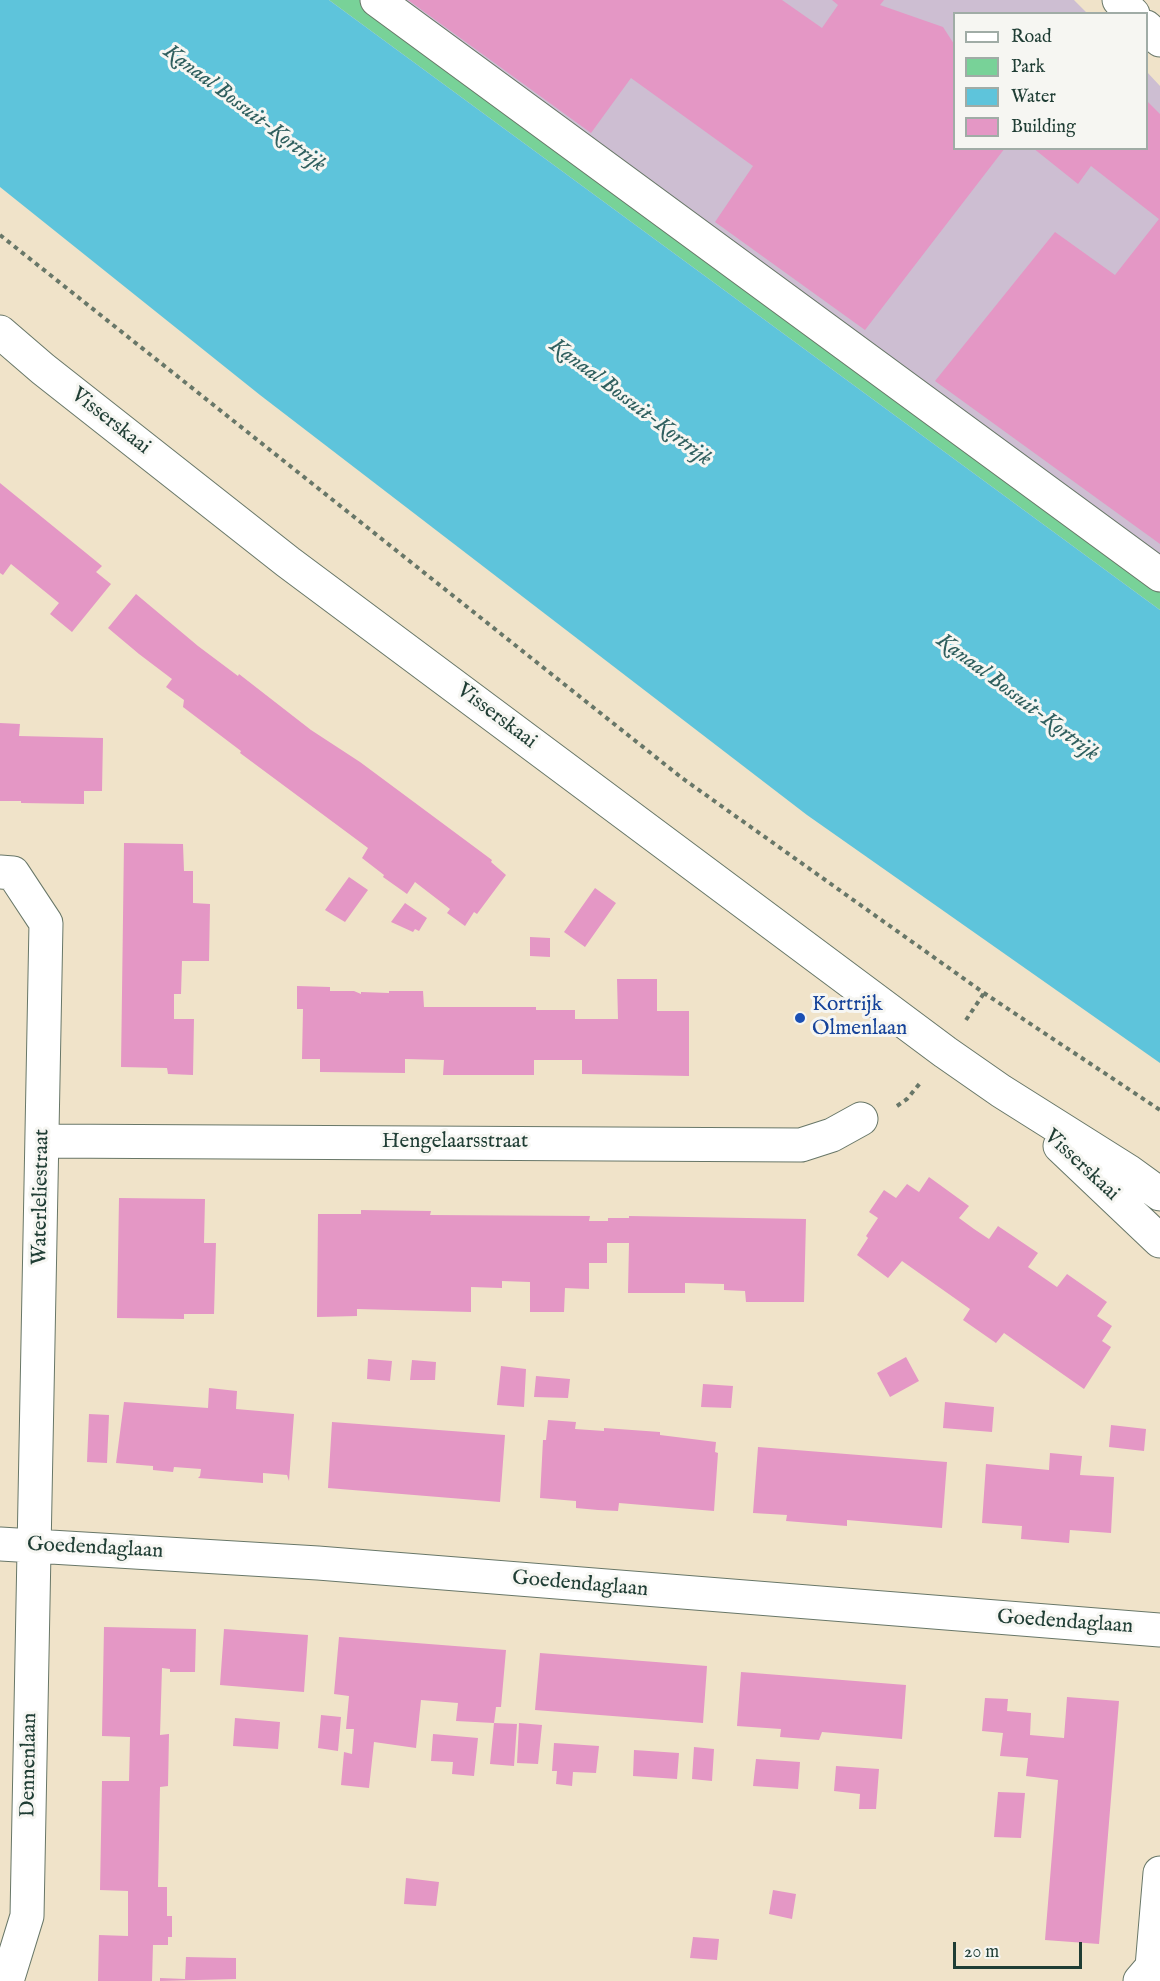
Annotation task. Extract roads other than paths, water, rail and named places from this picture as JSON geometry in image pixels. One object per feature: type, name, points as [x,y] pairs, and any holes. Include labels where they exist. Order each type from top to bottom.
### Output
[{"type":"street","points":[[377,0],[1160,575]]},
{"type":"street","points":[[1119,0],[1131,12]]},
{"type":"street","points":[[1148,29],[1160,40]]},
{"type":"street","name":"Visserskaai","points":[[0,332],[43,369],[288,562],[945,1052],[1160,1194]]},
{"type":"street","name":"Waterleliestraat","points":[[0,872],[13,873],[46,922],[34,1545]]},
{"type":"street","name":"Visserskaai","points":[[1001,1091],[1160,1241]]},
{"type":"street","name":"Hengelaarsstraat","points":[[43,1141],[801,1145],[832,1135],[861,1119]]},
{"type":"street","name":"Goedendaglaan","points":[[0,1544],[318,1563],[1160,1630]]},
{"type":"street","name":"Dennenlaan","points":[[7,1981],[27,1916],[34,1545]]},
{"type":"street","points":[[1140,1981],[1152,1967],[1160,1873]]},
{"type":"water","name":"Kanaal Bossuit-Kortrijk","points":[[0,0],[329,0],[1160,610],[1160,1063],[807,815],[260,395],[0,187]]},
{"type":"place","name":"Kortrijk Olmenlaan","points":[[800,1018]]}]
